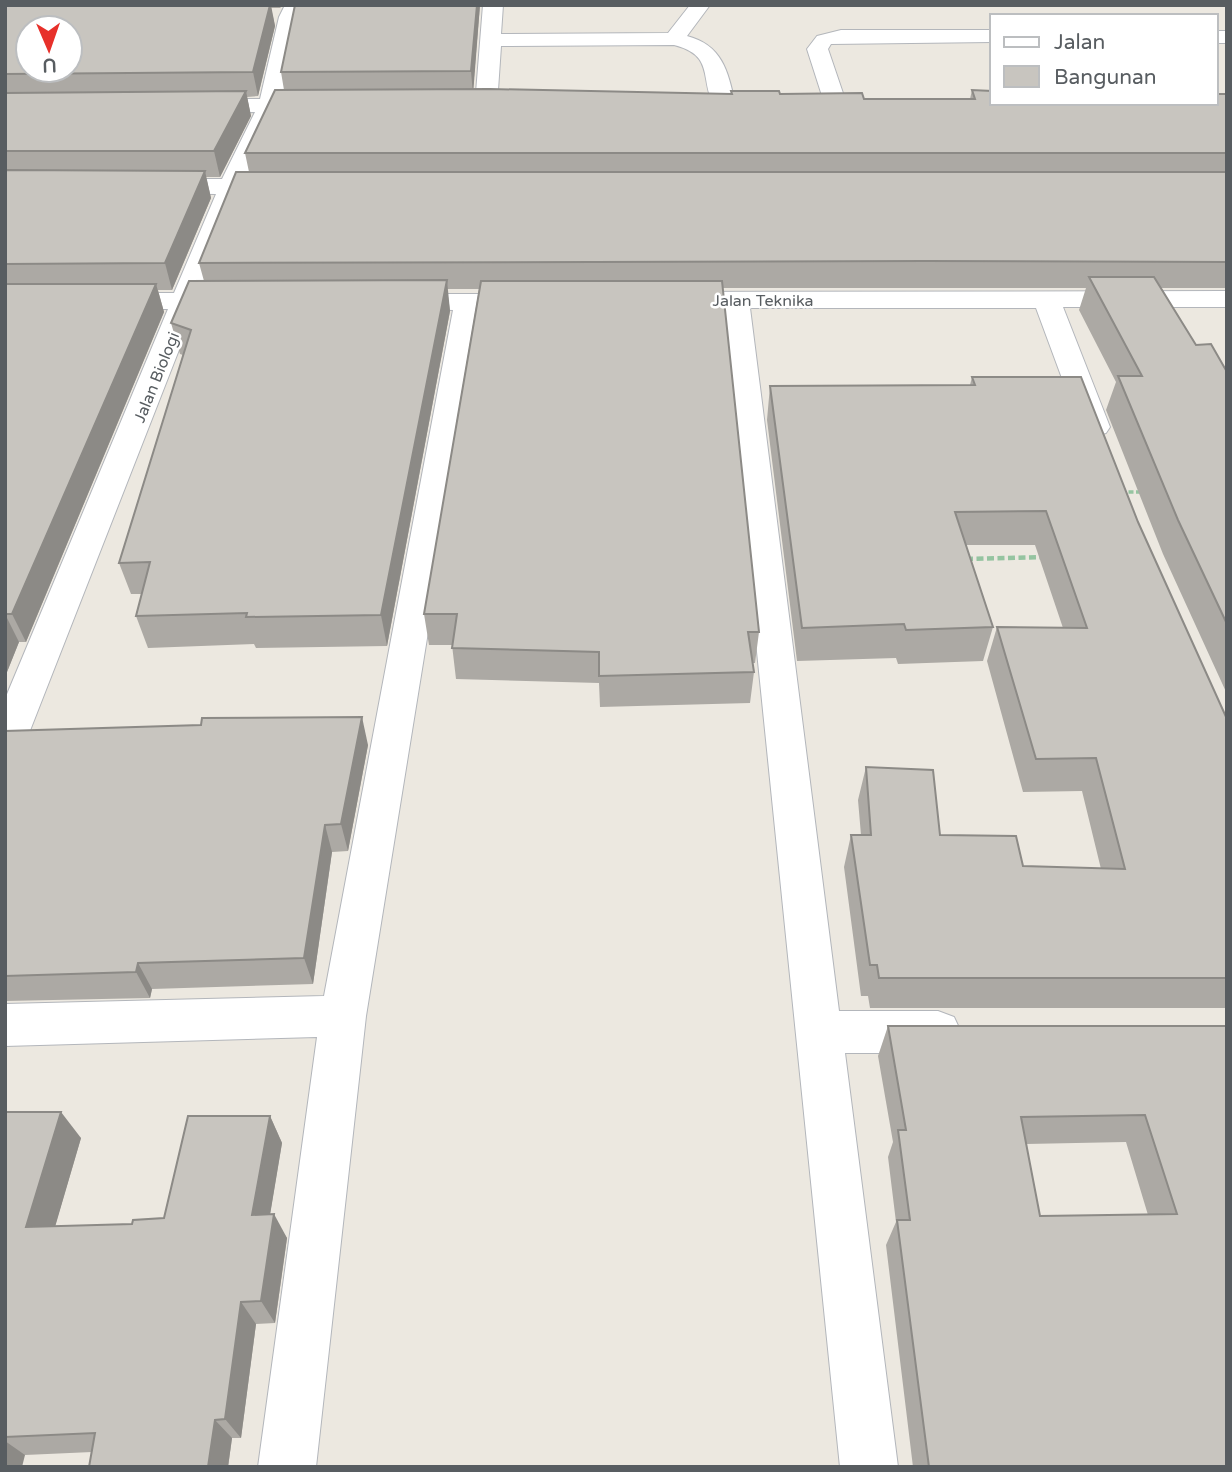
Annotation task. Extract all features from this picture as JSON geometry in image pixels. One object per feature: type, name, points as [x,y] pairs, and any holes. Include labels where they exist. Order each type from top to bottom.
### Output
[{"type":"street","points":[[486,105],[493,5]]},
{"type":"street","points":[[674,40],[700,5]]},
{"type":"street","points":[[262,17],[293,11]]},
{"type":"street","name":"Jalan Biologi","points":[[5,746],[187,301],[231,186],[270,105],[293,11]]},
{"type":"street","points":[[835,102],[817,49],[824,40],[841,36],[990,36]]},
{"type":"street","points":[[491,40],[674,40],[705,49],[716,64],[724,103]]},
{"type":"street","points":[[807,102],[862,102]]},
{"type":"street","points":[[696,103],[752,103]]},
{"type":"street","points":[[172,106],[337,105]]},
{"type":"street","points":[[459,105],[514,105]]},
{"type":"street","points":[[125,186],[301,187]]},
{"type":"street","name":"Jalan Teknika","points":[[641,301],[1227,299]]},
{"type":"street","points":[[735,300],[869,1467]]},
{"type":"street","points":[[5,301],[254,301]]},
{"type":"street","points":[[1047,301],[1134,492]]},
{"type":"street","points":[[374,302],[548,302]]},
{"type":"street","points":[[287,1467],[343,1016],[468,302]]},
{"type":"street","points":[[5,1025],[343,1016]]},
{"type":"street","points":[[818,1032],[982,1032]]},
{"type":"path","points":[[954,559],[1049,557]]},
{"type":"building","points":[[5,5],[270,5],[253,72],[84,73],[84,14],[14,14],[14,74],[5,74]]},
{"type":"building","points":[[295,5],[477,5],[471,71],[281,72]]},
{"type":"building","points":[[490,89],[732,94],[731,91],[779,91],[780,94],[862,93],[864,99],[975,99],[972,90],[990,91],[990,105],[1218,105],[1218,94],[1227,94],[1227,153],[245,153],[275,90]]},
{"type":"building","points":[[246,91],[214,151],[5,151],[5,93]]},
{"type":"building","points":[[5,170],[205,171],[165,263],[5,264]]},
{"type":"building","points":[[236,172],[1227,172],[1227,262],[199,263]]},
{"type":"building","points":[[1089,277],[1154,277],[1196,345],[1211,344],[1227,372],[1227,624],[1178,520],[1118,376],[1142,376]]},
{"type":"building","points":[[447,280],[381,615],[246,617],[247,613],[136,616],[150,562],[119,563],[191,330],[171,323],[189,281]]},
{"type":"building","points":[[481,281],[722,281],[759,632],[748,632],[754,672],[599,676],[599,652],[452,648],[457,614],[424,614]]},
{"type":"building","points":[[5,284],[156,284],[12,614],[5,614]]},
{"type":"building","points":[[972,377],[1081,377],[1138,522],[1227,719],[1227,978],[879,978],[877,965],[870,965],[851,835],[871,835],[866,767],[933,770],[940,835],[1016,836],[1023,866],[1125,869],[1096,758],[1036,759],[997,627],[1087,628],[1046,511],[955,512],[993,627],[906,630],[904,624],[802,628],[770,386],[975,385]]},
{"type":"building","points":[[362,717],[341,824],[325,825],[304,958],[138,963],[136,972],[5,976],[5,731],[201,725],[202,718]]},
{"type":"building","points":[[888,1026],[1227,1026],[1227,1467],[929,1467],[897,1220],[910,1220],[898,1130],[906,1130]],"holes":[[[1145,1115],[1177,1214],[1040,1216],[1021,1117]]]},
{"type":"building","points":[[5,1112],[61,1112],[26,1227],[132,1224],[133,1220],[164,1218],[188,1116],[270,1116],[252,1215],[274,1214],[261,1301],[241,1302],[225,1419],[215,1420],[208,1467],[89,1467],[95,1433],[5,1437]]}]
